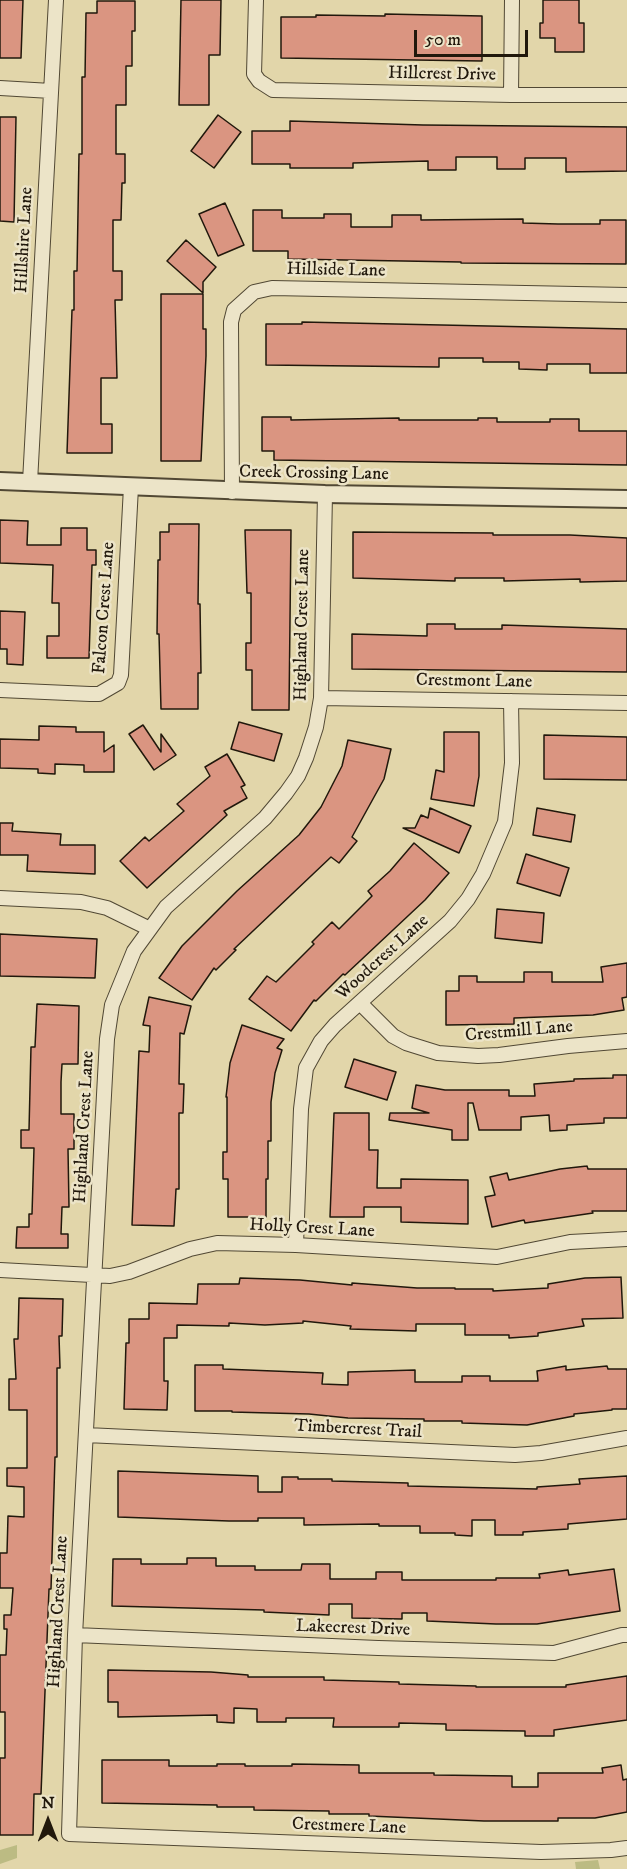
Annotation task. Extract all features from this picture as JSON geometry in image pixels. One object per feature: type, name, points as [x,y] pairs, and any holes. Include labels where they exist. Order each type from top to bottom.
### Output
[{"type":"street","name":"Hillshire Lane","points":[[30,482],[56,0]]},
{"type":"street","name":"Hillcrest Drive","points":[[256,0],[253,66],[259,81],[273,90],[627,95]]},
{"type":"street","points":[[511,95],[512,0]]},
{"type":"street","points":[[0,88],[51,91]]},
{"type":"street","name":"Hillside Lane","points":[[232,492],[231,322],[234,310],[254,292],[272,288],[627,296]]},
{"type":"street","name":"Creek Crossing Lane","points":[[0,481],[232,492],[627,499]]},
{"type":"street","name":"Falcon Crest Lane","points":[[0,690],[90,694],[99,693],[118,683],[121,675],[131,487]]},
{"type":"street","name":"Highland Crest Lane","points":[[69,1834],[75,1635],[107,1040],[112,1005],[134,951],[150,928],[166,907],[265,818],[297,776],[312,742],[321,698],[324,494]]},
{"type":"street","name":"Crestmont Lane","points":[[321,698],[627,703]]},
{"type":"street","name":"Woodcrest Lane","points":[[296,1245],[301,1108],[306,1068],[321,1041],[450,921],[468,899],[483,874],[504,822],[512,763],[511,701]]},
{"type":"street","points":[[0,898],[81,902],[107,908],[150,928]]},
{"type":"street","name":"Crestmill Lane","points":[[360,1003],[393,1036],[415,1047],[438,1053],[499,1055],[627,1041]]},
{"type":"street","name":"Holly Crest Lane","points":[[0,1270],[110,1276],[129,1272],[206,1244],[296,1245],[497,1257],[570,1242],[627,1239]]},
{"type":"street","name":"Timbercrest Trail","points":[[87,1435],[515,1455],[541,1453],[627,1438]]},
{"type":"street","name":"Lakecrest Drive","points":[[75,1635],[554,1653],[627,1635]]},
{"type":"street","name":"Crestmere Lane","points":[[69,1834],[541,1852],[627,1848]]},
{"type":"shaded area","points":[[17,1845],[17,1858],[0,1864],[0,1850]]},
{"type":"shaded area","points":[[598,1860],[600,1869],[576,1869],[575,1862]]},
{"type":"building","points":[[0,0],[23,0],[21,58],[0,58]]},
{"type":"building","points":[[181,0],[221,0],[220,55],[209,55],[209,105],[179,105]]},
{"type":"building","points":[[543,0],[579,0],[579,23],[584,23],[584,52],[555,52],[555,38],[540,38],[540,23],[543,23]]},
{"type":"building","points":[[97,1],[135,1],[132,66],[126,66],[126,105],[116,105],[116,154],[125,154],[121,220],[113,220],[113,271],[122,271],[122,300],[115,300],[117,378],[101,378],[101,424],[112,424],[112,453],[67,453],[74,271],[77,271],[79,154],[82,154],[82,77],[85,77],[86,13],[97,13]]},
{"type":"building","points":[[385,14],[482,16],[482,61],[281,58],[281,17],[385,16]]},
{"type":"building","points":[[218,115],[241,132],[214,168],[191,151]]},
{"type":"building","points":[[0,117],[16,117],[14,222],[0,221]]},
{"type":"building","points":[[290,121],[627,127],[627,171],[566,172],[566,158],[525,158],[525,169],[497,169],[497,157],[456,157],[456,170],[428,170],[428,161],[353,163],[353,168],[290,168],[290,164],[252,164],[252,131],[290,131]]},
{"type":"building","points":[[225,203],[244,245],[218,256],[199,214]]},
{"type":"building","points":[[253,210],[282,210],[282,218],[324,218],[324,214],[351,214],[351,227],[392,227],[392,215],[421,215],[421,220],[523,219],[523,223],[558,224],[600,224],[600,220],[626,220],[626,264],[288,259],[288,251],[253,251]]},
{"type":"building","points":[[186,240],[216,267],[203,282],[203,293],[167,261]]},
{"type":"building","points":[[161,294],[203,294],[206,356],[201,461],[161,461]]},
{"type":"building","points":[[302,322],[627,329],[627,373],[590,373],[590,364],[547,364],[547,370],[519,369],[519,362],[483,362],[483,358],[439,358],[439,367],[266,365],[266,324],[302,324]]},
{"type":"building","points":[[262,417],[291,417],[291,420],[399,418],[399,420],[478,420],[478,418],[497,418],[497,422],[550,422],[550,419],[579,419],[579,431],[627,431],[627,465],[274,460],[274,451],[262,451]]},
{"type":"building","points":[[0,520],[28,521],[27,545],[61,545],[61,528],[87,528],[87,550],[96,550],[96,565],[92,565],[89,658],[47,658],[47,636],[59,636],[59,603],[52,603],[53,565],[0,563]]},
{"type":"building","points":[[169,524],[199,524],[198,604],[200,604],[201,673],[198,673],[198,709],[161,709],[159,634],[157,634],[158,560],[160,560],[160,532],[169,532]]},
{"type":"building","points":[[245,530],[291,530],[289,710],[252,710],[252,670],[246,670],[246,643],[251,643],[251,593],[247,593]]},
{"type":"building","points":[[353,532],[493,533],[493,535],[627,538],[627,581],[580,582],[580,579],[504,581],[504,578],[455,578],[455,581],[353,578]]},
{"type":"building","points":[[0,611],[25,612],[23,665],[7,664],[7,649],[0,649]]},
{"type":"building","points":[[427,624],[455,624],[455,629],[502,629],[502,625],[627,629],[627,672],[352,669],[352,634],[427,636]]},
{"type":"building","points":[[239,722],[282,734],[274,761],[231,749]]},
{"type":"building","points":[[143,725],[161,752],[161,734],[176,755],[154,770],[129,734]]},
{"type":"building","points":[[39,726],[76,727],[76,732],[104,732],[104,752],[114,745],[114,772],[84,772],[84,765],[55,764],[55,774],[38,773],[38,769],[0,768],[0,739],[39,740]]},
{"type":"building","points":[[444,732],[479,732],[479,776],[474,806],[431,799],[436,770],[444,772]]},
{"type":"building","points":[[544,735],[627,737],[627,780],[544,779]]},
{"type":"building","points":[[348,740],[391,749],[384,779],[352,837],[357,841],[339,863],[331,857],[234,949],[236,950],[216,970],[214,968],[192,1000],[159,978],[182,946],[237,891],[299,835],[321,807],[342,766]]},
{"type":"building","points":[[227,754],[245,785],[241,787],[247,798],[224,811],[227,815],[147,888],[120,861],[145,837],[149,841],[184,811],[177,804],[210,776],[205,767]]},
{"type":"building","points":[[430,808],[471,826],[459,853],[403,828],[415,828],[421,815],[428,818]]},
{"type":"building","points":[[537,808],[575,815],[571,842],[533,835]]},
{"type":"building","points":[[0,823],[13,823],[12,831],[61,834],[60,845],[95,845],[95,874],[27,871],[28,855],[0,855]]},
{"type":"building","points":[[414,843],[449,873],[425,900],[345,975],[343,974],[316,1001],[314,1000],[291,1031],[249,999],[267,976],[276,982],[314,944],[312,942],[332,922],[339,929],[372,896],[368,891],[390,871]]},
{"type":"building","points":[[526,854],[569,868],[560,896],[517,883]]},
{"type":"building","points":[[497,909],[544,913],[542,943],[495,938]]},
{"type":"building","points":[[0,934],[97,939],[95,978],[0,976]]},
{"type":"building","points":[[627,963],[627,997],[622,998],[624,1010],[593,1015],[514,1018],[514,1024],[446,1025],[446,991],[459,991],[459,976],[477,976],[477,982],[524,982],[524,972],[552,972],[552,982],[603,982],[601,967]]},
{"type":"building","points":[[149,997],[191,1006],[184,1034],[180,1033],[179,1084],[184,1084],[183,1113],[179,1113],[179,1189],[176,1189],[174,1226],[132,1225],[139,1051],[149,1052],[150,1026],[143,1025]]},
{"type":"building","points":[[37,1004],[79,1006],[78,1064],[62,1064],[61,1082],[61,1114],[74,1114],[74,1149],[68,1149],[69,1207],[62,1207],[61,1234],[68,1234],[68,1248],[16,1248],[17,1227],[29,1227],[29,1214],[32,1214],[34,1148],[21,1148],[21,1130],[29,1130],[31,1047],[35,1047]]},
{"type":"building","points":[[242,1025],[284,1039],[277,1048],[282,1050],[275,1073],[271,1102],[266,1217],[228,1217],[228,1179],[223,1179],[223,1152],[227,1152],[226,1097],[230,1063]]},
{"type":"building","points":[[354,1059],[396,1072],[387,1100],[345,1087]]},
{"type":"building","points":[[613,1075],[627,1075],[627,1118],[604,1118],[604,1123],[567,1125],[567,1130],[550,1131],[549,1115],[521,1117],[521,1130],[479,1130],[473,1103],[468,1103],[468,1140],[452,1140],[452,1130],[389,1120],[390,1113],[429,1113],[412,1108],[416,1085],[445,1090],[509,1090],[509,1096],[535,1096],[534,1084],[574,1081],[574,1079],[613,1078]]},
{"type":"building","points":[[334,1113],[369,1113],[369,1150],[378,1150],[377,1188],[401,1188],[401,1179],[468,1180],[468,1224],[401,1222],[401,1207],[364,1207],[364,1217],[330,1217]]},
{"type":"building","points":[[587,1166],[588,1169],[627,1169],[627,1211],[592,1211],[593,1213],[525,1223],[524,1220],[492,1227],[485,1197],[495,1195],[490,1177],[507,1173],[509,1180],[560,1169]]},
{"type":"building","points":[[621,1277],[623,1318],[582,1319],[584,1326],[538,1333],[538,1336],[509,1338],[509,1335],[465,1335],[465,1324],[416,1324],[416,1331],[350,1329],[351,1326],[303,1321],[303,1323],[265,1325],[229,1323],[229,1326],[177,1325],[177,1338],[164,1338],[164,1381],[168,1381],[167,1410],[124,1409],[129,1319],[149,1319],[149,1303],[197,1304],[198,1284],[239,1284],[240,1278],[417,1288],[493,1289],[493,1291],[548,1288],[548,1284],[585,1278]]},
{"type":"building","points":[[19,1298],[63,1299],[62,1336],[59,1336],[60,1368],[57,1368],[57,1457],[55,1457],[41,1794],[34,1794],[33,1835],[0,1835],[0,1758],[5,1758],[5,1712],[0,1712],[0,1655],[6,1655],[7,1629],[4,1629],[4,1615],[11,1615],[13,1588],[0,1588],[0,1553],[7,1553],[8,1516],[24,1517],[24,1487],[7,1486],[7,1468],[27,1468],[27,1410],[9,1410],[9,1379],[16,1379],[14,1339],[18,1339]]},
{"type":"building","points":[[195,1365],[223,1365],[223,1369],[323,1373],[322,1384],[348,1385],[348,1372],[415,1370],[415,1382],[462,1382],[462,1376],[490,1376],[490,1381],[538,1381],[537,1371],[566,1366],[566,1370],[607,1366],[608,1369],[627,1369],[627,1409],[574,1414],[574,1416],[527,1425],[424,1421],[424,1419],[348,1418],[309,1414],[195,1411]]},
{"type":"building","points":[[118,1471],[258,1476],[258,1492],[282,1492],[282,1477],[408,1483],[408,1486],[537,1489],[537,1487],[580,1484],[579,1479],[627,1476],[627,1519],[568,1524],[568,1529],[523,1532],[523,1535],[495,1535],[495,1520],[472,1520],[472,1536],[455,1535],[455,1533],[420,1533],[420,1526],[304,1525],[304,1518],[258,1518],[258,1521],[229,1521],[118,1517]]},
{"type":"building","points":[[187,1558],[216,1558],[216,1566],[255,1566],[255,1570],[301,1570],[302,1564],[330,1564],[330,1579],[376,1579],[376,1572],[402,1572],[402,1580],[496,1580],[496,1578],[540,1578],[539,1574],[568,1570],[569,1575],[614,1569],[620,1611],[537,1624],[496,1624],[427,1621],[427,1613],[402,1613],[402,1619],[352,1618],[352,1604],[329,1604],[329,1615],[264,1612],[264,1610],[112,1606],[113,1559],[141,1559],[141,1564],[187,1564]]},
{"type":"building","points":[[108,1670],[211,1672],[248,1675],[248,1677],[324,1677],[324,1680],[476,1687],[566,1687],[566,1685],[627,1676],[627,1720],[554,1730],[554,1736],[525,1736],[525,1731],[446,1730],[446,1724],[399,1723],[399,1727],[333,1727],[334,1718],[286,1718],[286,1722],[257,1722],[257,1709],[234,1708],[234,1723],[217,1722],[217,1715],[118,1717],[118,1702],[108,1702]]},
{"type":"building","points":[[102,1760],[169,1760],[169,1766],[359,1765],[359,1773],[512,1776],[512,1787],[538,1787],[538,1773],[603,1773],[602,1768],[621,1765],[623,1780],[627,1779],[627,1812],[595,1818],[558,1818],[558,1821],[484,1821],[369,1816],[369,1814],[329,1814],[329,1811],[254,1810],[254,1807],[217,1807],[217,1805],[102,1803]]}]
